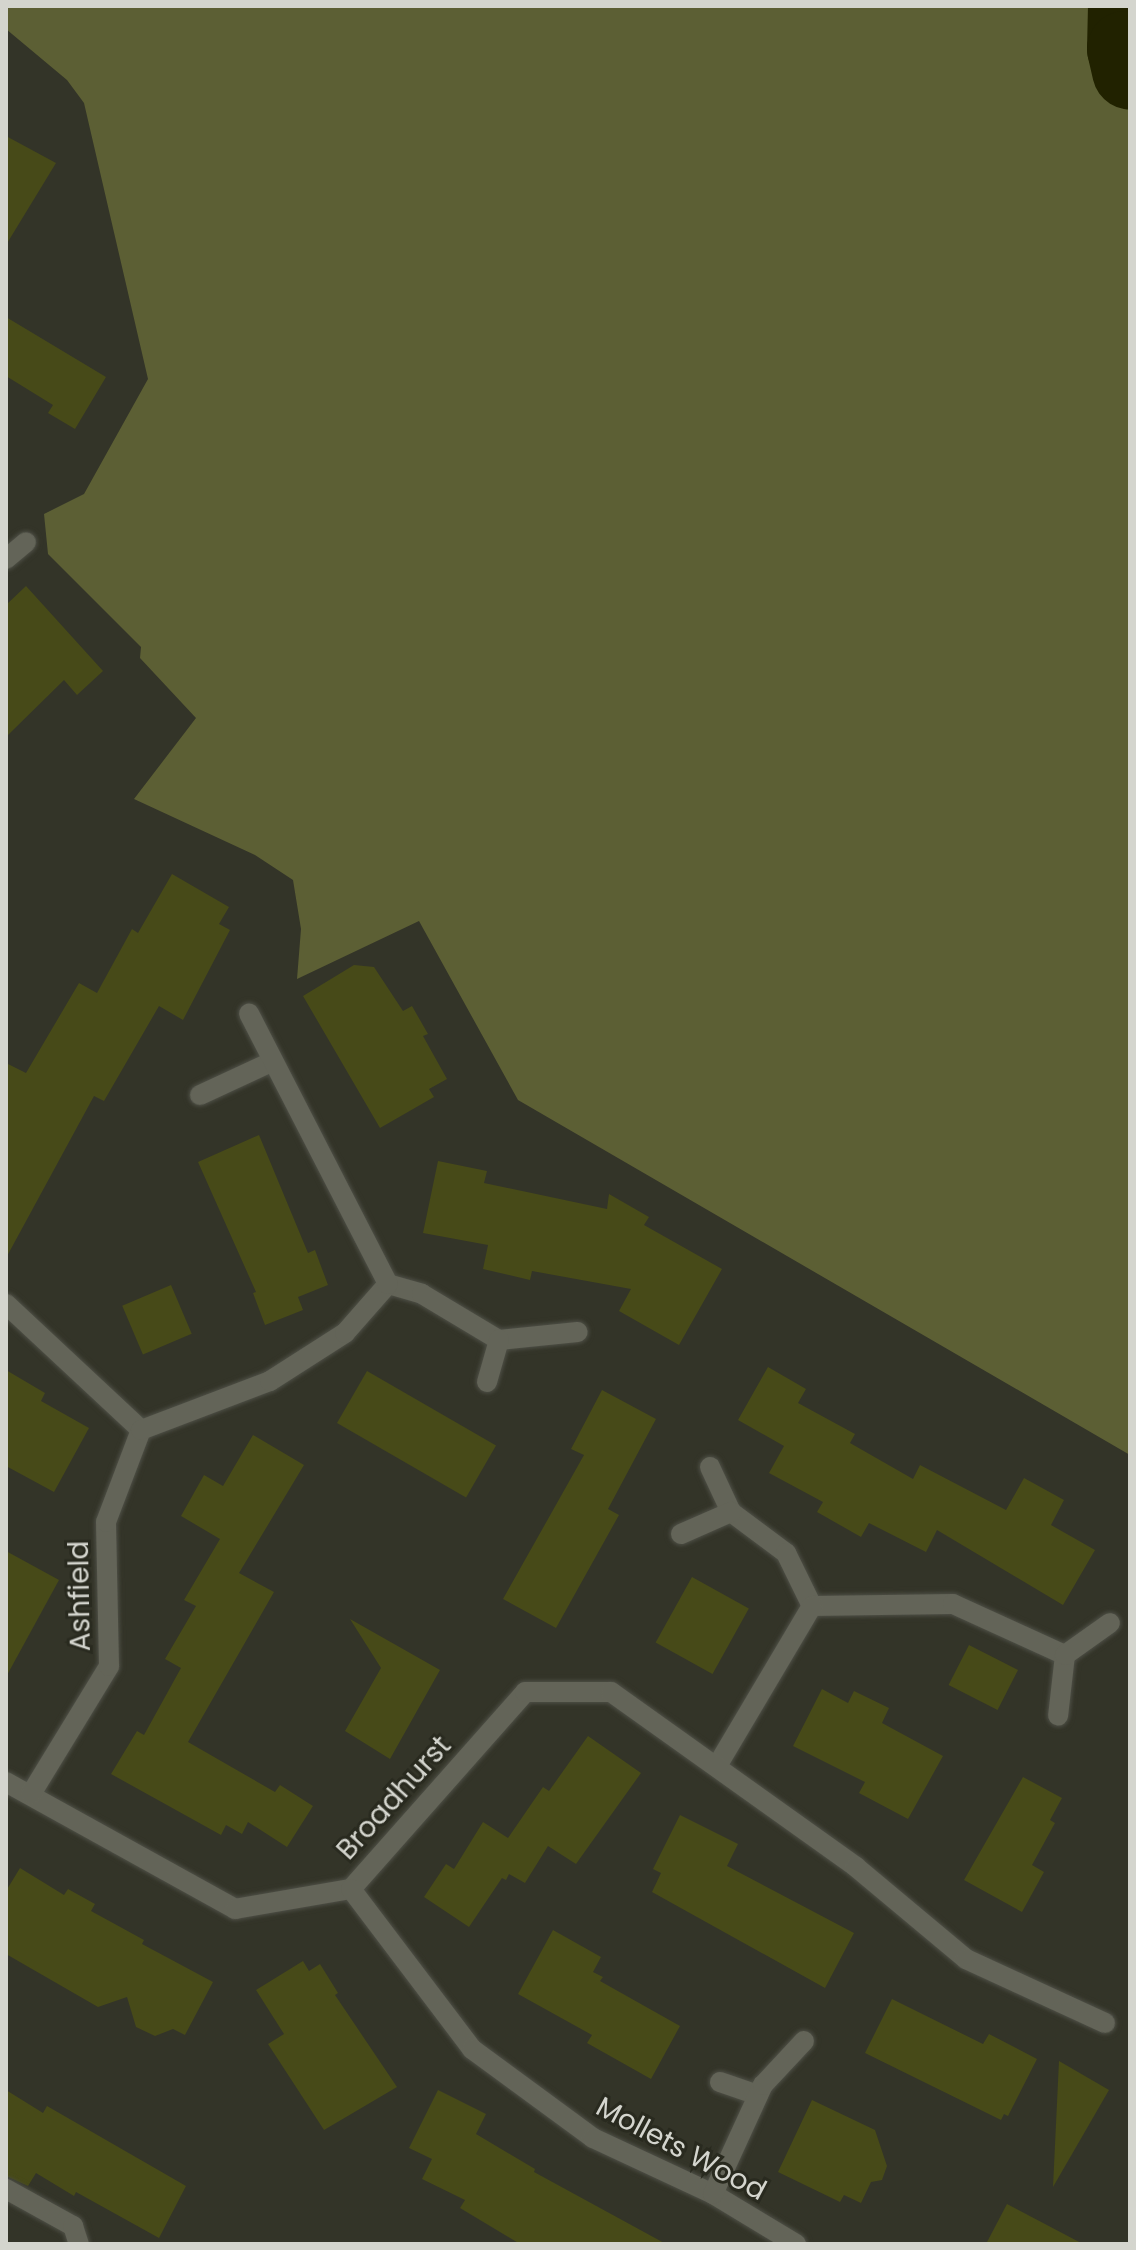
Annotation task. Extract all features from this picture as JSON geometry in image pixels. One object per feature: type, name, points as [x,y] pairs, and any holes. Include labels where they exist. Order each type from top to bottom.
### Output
[{"type":"street","points":[[6,559],[26,542]]},
{"type":"street","points":[[249,1014],[271,1062],[388,1284],[422,1294],[499,1340],[578,1332]]},
{"type":"street","points":[[200,1095],[271,1062]]},
{"type":"street","points":[[6,1304],[141,1430],[270,1381],[345,1333],[388,1284]]},
{"type":"street","points":[[487,1382],[499,1340]]},
{"type":"street","name":"Ashfield","points":[[31,1794],[109,1666],[106,1522],[141,1430]]},
{"type":"street","points":[[710,1467],[731,1512],[786,1553],[812,1606]]},
{"type":"street","points":[[681,1534],[731,1512]]},
{"type":"street","points":[[812,1606],[953,1604],[1065,1655]]},
{"type":"street","points":[[717,1766],[812,1606]]},
{"type":"street","points":[[1058,1716],[1065,1655],[1110,1623]]},
{"type":"street","name":"Broadhurst","points":[[6,1782],[235,1909],[351,1889],[525,1692],[611,1692],[856,1867],[966,1959],[1105,2023]]},
{"type":"street","name":"Mollets Wood","points":[[351,1889],[472,2049],[593,2138],[713,2194],[796,2244]]},
{"type":"street","points":[[713,2194],[763,2085],[804,2041]]},
{"type":"street","points":[[720,2082],[758,2095]]},
{"type":"street","points":[[6,2189],[73,2226],[79,2244]]},
{"type":"green space","points":[[6,6],[1126,6],[1125,49],[1130,71],[1130,1455],[518,1100],[419,921],[297,979],[301,929],[293,880],[255,855],[134,799],[196,718],[140,658],[141,647],[48,554],[44,514],[84,494],[148,379],[84,103],[67,80],[6,29]]},
{"type":"building","points":[[6,136],[56,163],[6,245]]},
{"type":"building","points":[[6,317],[106,377],[75,429],[48,413],[53,405],[6,376]]},
{"type":"building","points":[[26,586],[103,671],[77,695],[64,680],[6,737],[6,605]]},
{"type":"building","points":[[172,874],[229,907],[219,924],[230,930],[183,1020],[159,1006],[104,1101],[94,1096],[6,1258],[6,1063],[26,1073],[79,983],[97,993],[132,929],[138,933]]},
{"type":"building","points":[[354,965],[374,967],[403,1011],[412,1006],[428,1034],[423,1036],[447,1079],[429,1089],[434,1097],[380,1128],[303,996]]},
{"type":"building","points":[[259,1135],[308,1253],[315,1250],[328,1285],[298,1297],[303,1310],[265,1325],[253,1293],[256,1292],[198,1162]]},
{"type":"building","points":[[438,1161],[487,1171],[484,1183],[607,1209],[609,1194],[649,1217],[644,1225],[722,1269],[679,1345],[619,1311],[631,1289],[532,1271],[530,1280],[483,1269],[488,1245],[423,1233]]},
{"type":"building","points":[[171,1285],[192,1334],[143,1354],[122,1306]]},
{"type":"building","points":[[768,1367],[806,1389],[798,1403],[855,1434],[850,1443],[913,1479],[920,1465],[1006,1510],[1024,1478],[1064,1500],[1051,1525],[1095,1550],[1063,1605],[937,1530],[926,1552],[869,1523],[861,1537],[817,1512],[823,1502],[769,1473],[784,1446],[738,1420]]},
{"type":"building","points":[[6,1370],[45,1393],[41,1401],[89,1428],[54,1492],[6,1466]]},
{"type":"building","points":[[367,1371],[496,1446],[466,1497],[337,1423]]},
{"type":"building","points":[[602,1390],[656,1419],[608,1509],[619,1515],[556,1628],[503,1599],[584,1455],[571,1449]]},
{"type":"building","points":[[253,1435],[304,1465],[239,1573],[274,1592],[188,1742],[275,1792],[280,1785],[313,1806],[287,1847],[248,1822],[242,1834],[226,1825],[221,1835],[111,1774],[137,1731],[144,1735],[181,1668],[165,1659],[196,1606],[184,1600],[220,1539],[181,1516],[204,1475],[223,1486]]},
{"type":"building","points":[[6,1551],[59,1580],[6,1677]]},
{"type":"building","points":[[692,1577],[749,1609],[712,1674],[656,1643]]},
{"type":"building","points":[[350,1619],[440,1670],[390,1759],[345,1731],[381,1668]]},
{"type":"building","points":[[969,1645],[1018,1670],[998,1710],[949,1685]]},
{"type":"building","points":[[822,1689],[848,1703],[854,1691],[889,1708],[882,1723],[943,1756],[908,1819],[859,1793],[865,1782],[793,1746]]},
{"type":"building","points":[[588,1736],[641,1773],[576,1864],[548,1846],[525,1883],[509,1874],[506,1880],[502,1878],[469,1927],[424,1897],[446,1864],[454,1869],[483,1822],[508,1838],[543,1787],[549,1791]]},
{"type":"building","points":[[1023,1777],[1062,1798],[1050,1820],[1055,1823],[1032,1865],[1044,1872],[1022,1912],[964,1880]]},
{"type":"building","points":[[680,1815],[738,1844],[727,1866],[854,1933],[825,1988],[652,1892],[661,1873],[653,1869]]},
{"type":"building","points":[[20,1868],[64,1895],[68,1889],[95,1904],[91,1911],[144,1940],[142,1944],[213,1982],[185,2035],[173,2029],[155,2036],[136,2027],[127,1997],[98,2007],[6,1954],[6,1891]]},
{"type":"building","points":[[553,1930],[601,1957],[593,1972],[603,1977],[600,1981],[680,2026],[651,2079],[587,2043],[592,2035],[518,1994]]},
{"type":"building","points":[[303,1961],[309,1971],[320,1964],[338,1993],[335,1995],[397,2087],[324,2130],[268,2044],[284,2034],[256,1990]]},
{"type":"building","points":[[892,1999],[983,2044],[989,2034],[1037,2059],[1008,2116],[1004,2114],[1001,2120],[865,2053]]},
{"type":"building","points":[[1059,2061],[1109,2090],[1053,2187]]},
{"type":"building","points":[[6,2090],[43,2113],[47,2106],[186,2186],[159,2238],[76,2192],[74,2196],[36,2173],[28,2186],[6,2176]]},
{"type":"building","points":[[438,2090],[486,2114],[476,2134],[535,2169],[534,2172],[666,2244],[520,2244],[460,2208],[465,2200],[422,2179],[432,2159],[409,2148]]},
{"type":"building","points":[[812,2100],[875,2130],[887,2166],[882,2180],[871,2182],[861,2203],[844,2195],[840,2202],[778,2172]]},
{"type":"building","points":[[1007,2204],[1083,2244],[986,2244]]},
{"type":"waterway","points":[[1126,6],[1125,49],[1130,71]]}]
